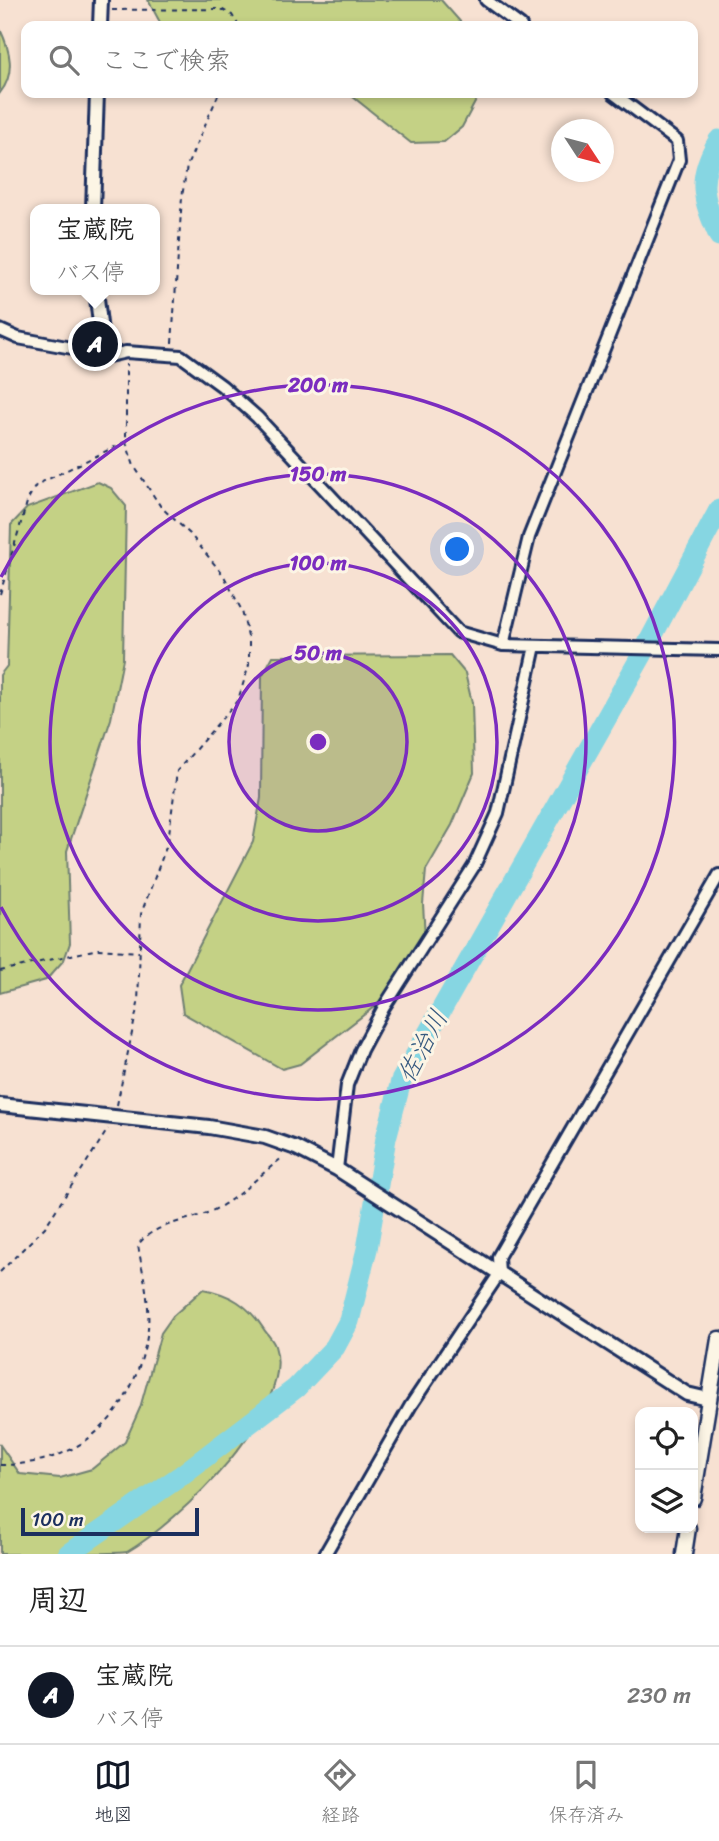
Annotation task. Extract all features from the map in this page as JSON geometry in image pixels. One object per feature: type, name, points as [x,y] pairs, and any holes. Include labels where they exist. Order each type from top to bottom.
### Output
[{"type":"main road","points":[[697,1470],[719,1339]]},
{"type":"main road","points":[[684,1554],[687,1533]]},
{"type":"street","points":[[486,0],[514,21]]},
{"type":"street","points":[[93,204],[97,98]]},
{"type":"street","points":[[503,645],[529,537],[679,160],[677,141],[620,98]]},
{"type":"street","points":[[97,295],[104,357]]},
{"type":"street","points":[[0,330],[18,338],[94,352],[104,357],[126,352],[181,356],[257,417],[458,632],[503,645],[719,650]]},
{"type":"street","points":[[337,1169],[347,1085],[361,1050],[384,1007],[474,866],[498,813],[535,646]]},
{"type":"street","points":[[325,1554],[411,1405],[499,1274],[498,1257],[719,875]]},
{"type":"street","points":[[0,1105],[209,1127],[265,1137],[296,1148],[337,1169],[687,1394],[708,1399]]},
{"type":"path","points":[[101,5],[221,9],[232,15],[236,21]]},
{"type":"path","points":[[171,355],[182,197],[187,166],[217,98]]},
{"type":"path","points":[[0,1272],[45,1227],[115,1116],[138,1004],[141,914],[168,842],[177,771],[182,760],[238,700],[249,665],[249,641],[242,611],[224,576],[145,486],[134,466],[126,442],[126,352]]},
{"type":"path","points":[[0,594],[28,499],[36,485],[126,442]]},
{"type":"path","points":[[0,971],[98,949],[139,952]]},
{"type":"path","points":[[0,1465],[50,1460],[88,1442],[116,1411],[132,1383],[146,1340],[148,1313],[138,1245],[144,1238],[155,1230],[210,1212],[238,1194],[296,1148]]},
{"type":"green space","points":[[148,0],[441,0],[460,21],[159,21]]},
{"type":"green space","points":[[0,29],[10,69],[0,93]]},
{"type":"green space","points":[[354,98],[477,98],[462,127],[444,142],[411,143]]},
{"type":"green space","points":[[98,482],[111,488],[126,506],[123,659],[111,719],[67,851],[70,943],[64,960],[46,980],[0,993],[0,675],[7,666],[11,525],[27,508]]},
{"type":"green space","points":[[450,655],[465,673],[472,703],[474,773],[452,825],[426,870],[423,904],[426,953],[409,980],[300,1064],[282,1069],[183,1013],[179,985],[253,842],[261,798],[262,676],[273,656]]},
{"type":"green space","points":[[203,1289],[230,1297],[245,1307],[275,1346],[277,1372],[268,1401],[251,1432],[202,1491],[174,1517],[127,1552],[0,1554],[0,1445],[20,1474],[60,1478],[92,1469],[125,1442],[140,1408],[161,1333],[173,1316]]},
{"type":"waterway","name":"佐治川","points":[[719,140],[704,177],[705,199],[719,236]]},
{"type":"waterway","name":"佐治川","points":[[68,1554],[179,1477],[296,1388],[335,1347],[349,1321],[367,1249],[386,1138],[401,1081],[642,655],[719,510]]},
{"type":"place","name":"宝蔵院","points":[[95,344]]}]
